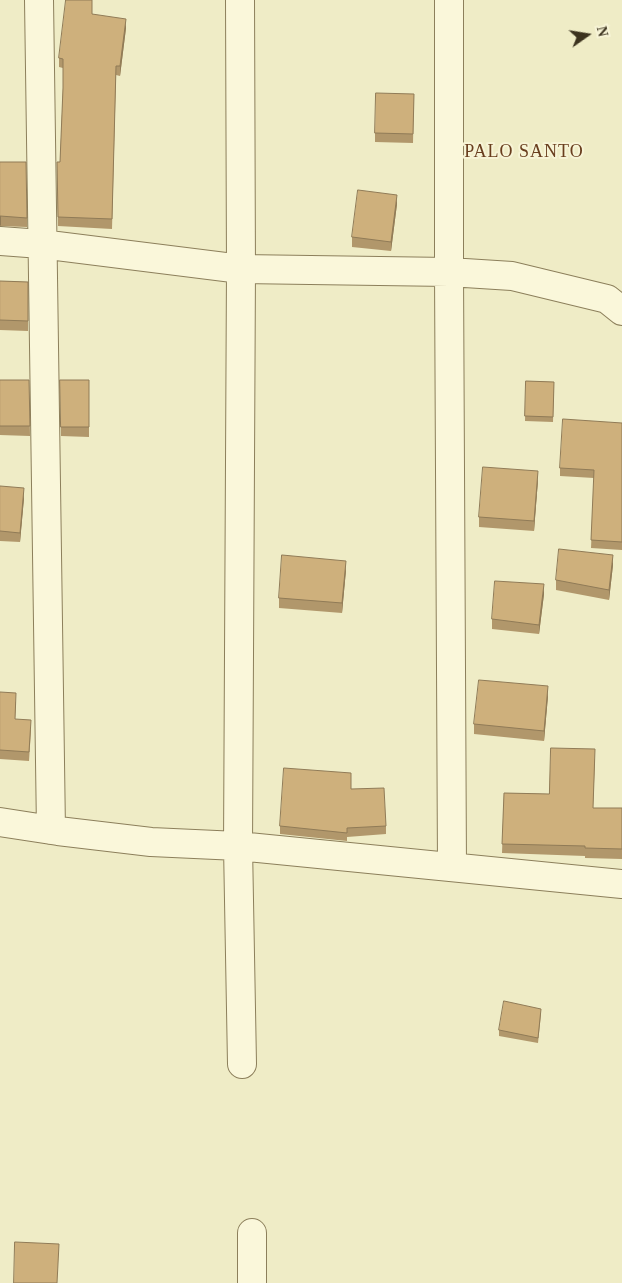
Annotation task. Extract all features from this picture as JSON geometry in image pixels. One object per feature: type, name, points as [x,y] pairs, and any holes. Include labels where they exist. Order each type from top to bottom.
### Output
[{"type":"street","points":[[39,0],[41,244],[51,830]]},
{"type":"street","points":[[240,0],[241,269],[238,846],[242,1064]]},
{"type":"street","points":[[449,0],[452,867]]},
{"type":"street","points":[[0,241],[41,244],[241,269],[449,272],[512,276],[608,299],[622,311]]},
{"type":"street","points":[[0,822],[151,842],[238,846],[622,884]]},
{"type":"street","points":[[252,1233],[252,1283]]},
{"type":"building","points":[[66,0],[92,0],[92,14],[126,19],[120,66],[116,66],[112,219],[58,217],[57,162],[60,162],[63,88],[63,59],[59,58]]},
{"type":"building","points":[[376,93],[414,94],[413,134],[375,133]]},
{"type":"building","points":[[0,162],[26,162],[27,218],[0,216]]},
{"type":"building","points":[[358,190],[397,195],[391,242],[352,237]]},
{"type":"building","points":[[0,281],[28,282],[28,321],[0,320]]},
{"type":"building","points":[[0,380],[29,380],[30,426],[0,426]]},
{"type":"building","points":[[60,380],[89,380],[89,427],[61,427]]},
{"type":"building","points":[[526,381],[554,382],[553,417],[525,416]]},
{"type":"building","points":[[563,419],[622,423],[622,542],[591,540],[594,470],[560,468]]},
{"type":"building","points":[[483,467],[538,471],[534,521],[479,517]]},
{"type":"building","points":[[0,486],[24,488],[20,533],[0,531]]},
{"type":"building","points":[[559,549],[613,555],[609,590],[556,580]]},
{"type":"building","points":[[282,555],[346,561],[342,603],[279,598]]},
{"type":"building","points":[[495,581],[544,584],[539,625],[492,619]]},
{"type":"building","points":[[479,680],[548,686],[544,731],[474,724]]},
{"type":"building","points":[[0,692],[16,693],[15,719],[31,720],[29,752],[0,750]]},
{"type":"building","points":[[551,748],[595,749],[593,808],[622,808],[622,849],[502,844],[504,793],[549,794]]},
{"type":"building","points":[[284,768],[351,773],[351,789],[384,788],[386,826],[347,828],[347,833],[280,826]]},
{"type":"building","points":[[504,1001],[541,1009],[538,1038],[499,1030]]},
{"type":"building","points":[[15,1242],[59,1244],[57,1283],[14,1283]]},
{"type":"district","name":"PALO SANTO","points":[[524,152]]}]
